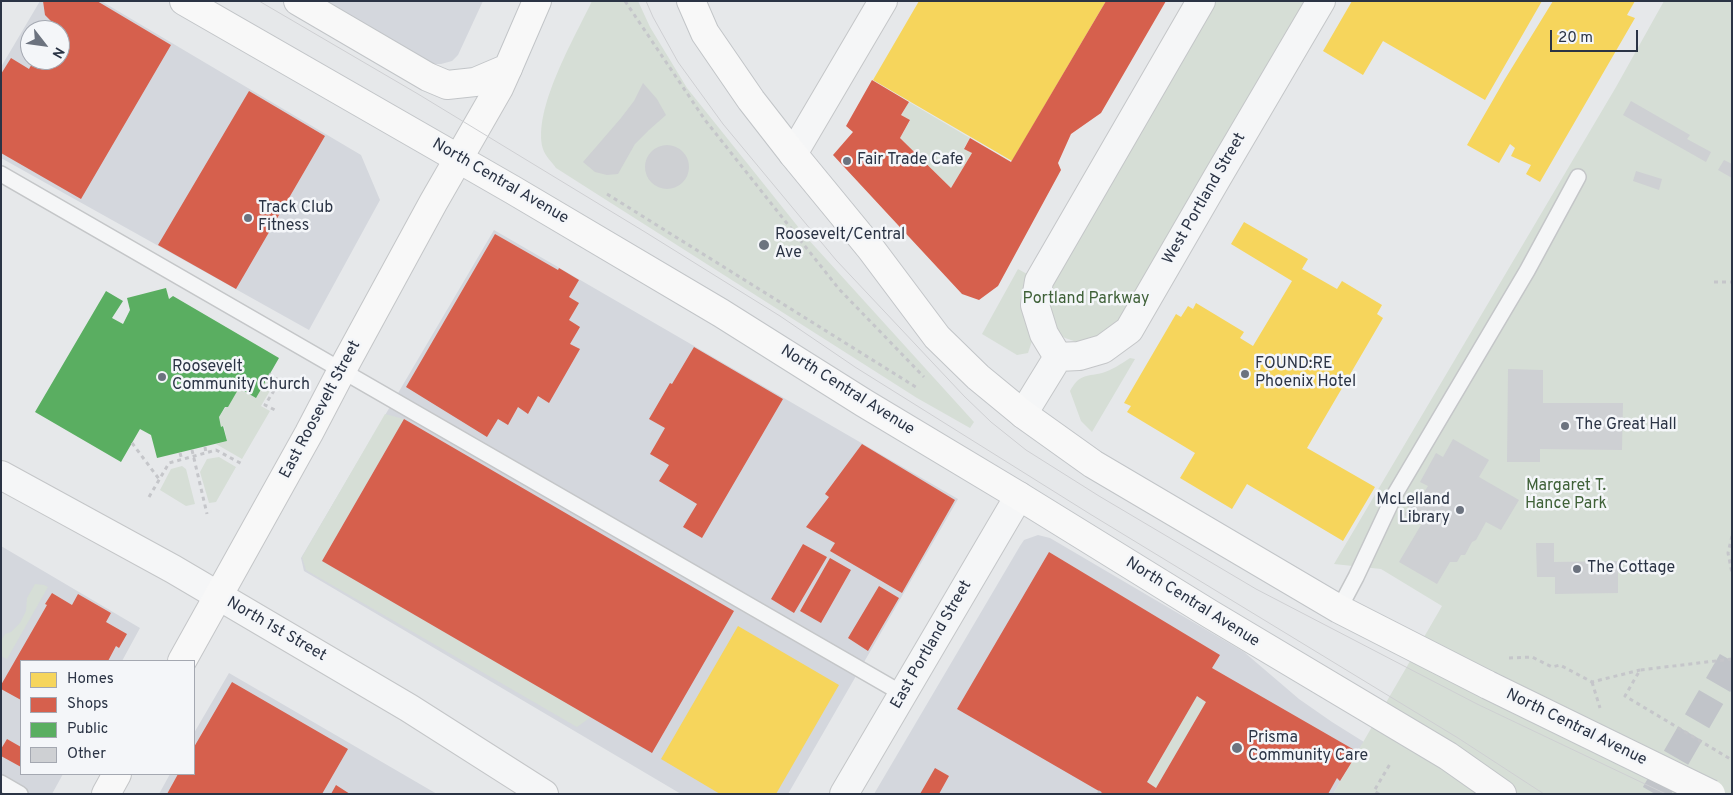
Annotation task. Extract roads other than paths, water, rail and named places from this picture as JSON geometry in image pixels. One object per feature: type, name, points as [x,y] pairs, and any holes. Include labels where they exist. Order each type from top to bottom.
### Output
[{"type":"main road","name":"North Central Avenue","points":[[184,1],[459,158],[720,313],[1210,614],[1448,756],[1502,794]]},
{"type":"main road","points":[[298,1],[428,77],[447,85],[475,82],[508,68]]},
{"type":"main road","name":"East Roosevelt Street","points":[[183,660],[499,88],[537,1]]},
{"type":"main road","name":"North Central Avenue","points":[[691,1],[705,33],[751,100],[792,154],[871,248],[937,337],[978,377],[1024,414],[1093,464],[1339,609],[1488,685],[1711,794]]},
{"type":"main road","points":[[106,794],[116,775]]},
{"type":"street","points":[[792,154],[883,1]]},
{"type":"street","points":[[1024,414],[1058,357],[1044,334],[1035,305],[1039,281],[1201,1]]},
{"type":"street","name":"West Portland Street","points":[[1058,357],[1078,356],[1103,349],[1129,330],[1321,1]]},
{"type":"street","name":"North 1st Street","points":[[1,475],[219,596],[410,708],[544,794]]},
{"type":"street","name":"East Portland Street","points":[[844,794],[1019,496]]},
{"type":"lane","points":[[1,174],[903,694]]},
{"type":"lane","points":[[1339,609],[1395,494],[1527,271],[1578,177]]},
{"type":"lane","points":[[1,783],[20,794]]},
{"type":"tunnel","points":[[1655,794],[1732,661]]},
{"type":"tram line","points":[[259,1],[418,94],[645,232],[780,316],[855,367],[1090,514],[1458,738],[1544,794]]},
{"type":"tram line","points":[[646,1],[678,62],[723,124],[836,260],[964,396],[991,422],[1026,450],[1099,496],[1256,589],[1477,704],[1666,794]]},
{"type":"place","name":"Fair Trade Cafe","points":[[847,161]]},
{"type":"place","name":"Track Club Fitness","points":[[248,218]]},
{"type":"place","name":"Roosevelt/Central Ave","points":[[764,245]]},
{"type":"place","name":"FOUND:RE Phoenix Hotel","points":[[1245,374]]},
{"type":"place","name":"Roosevelt Community Church","points":[[162,377]]},
{"type":"place","name":"The Great Hall","points":[[1565,426]]},
{"type":"place","name":"McLelland Library","points":[[1460,510]]},
{"type":"place","name":"The Cottage","points":[[1577,569]]},
{"type":"place","name":"Prisma Community Care","points":[[1237,748]]},
{"type":"park label","name":"Portland Parkway","points":[[1086,300]]},
{"type":"park label","name":"Margaret T. Hance Park","points":[[1566,496]]}]
